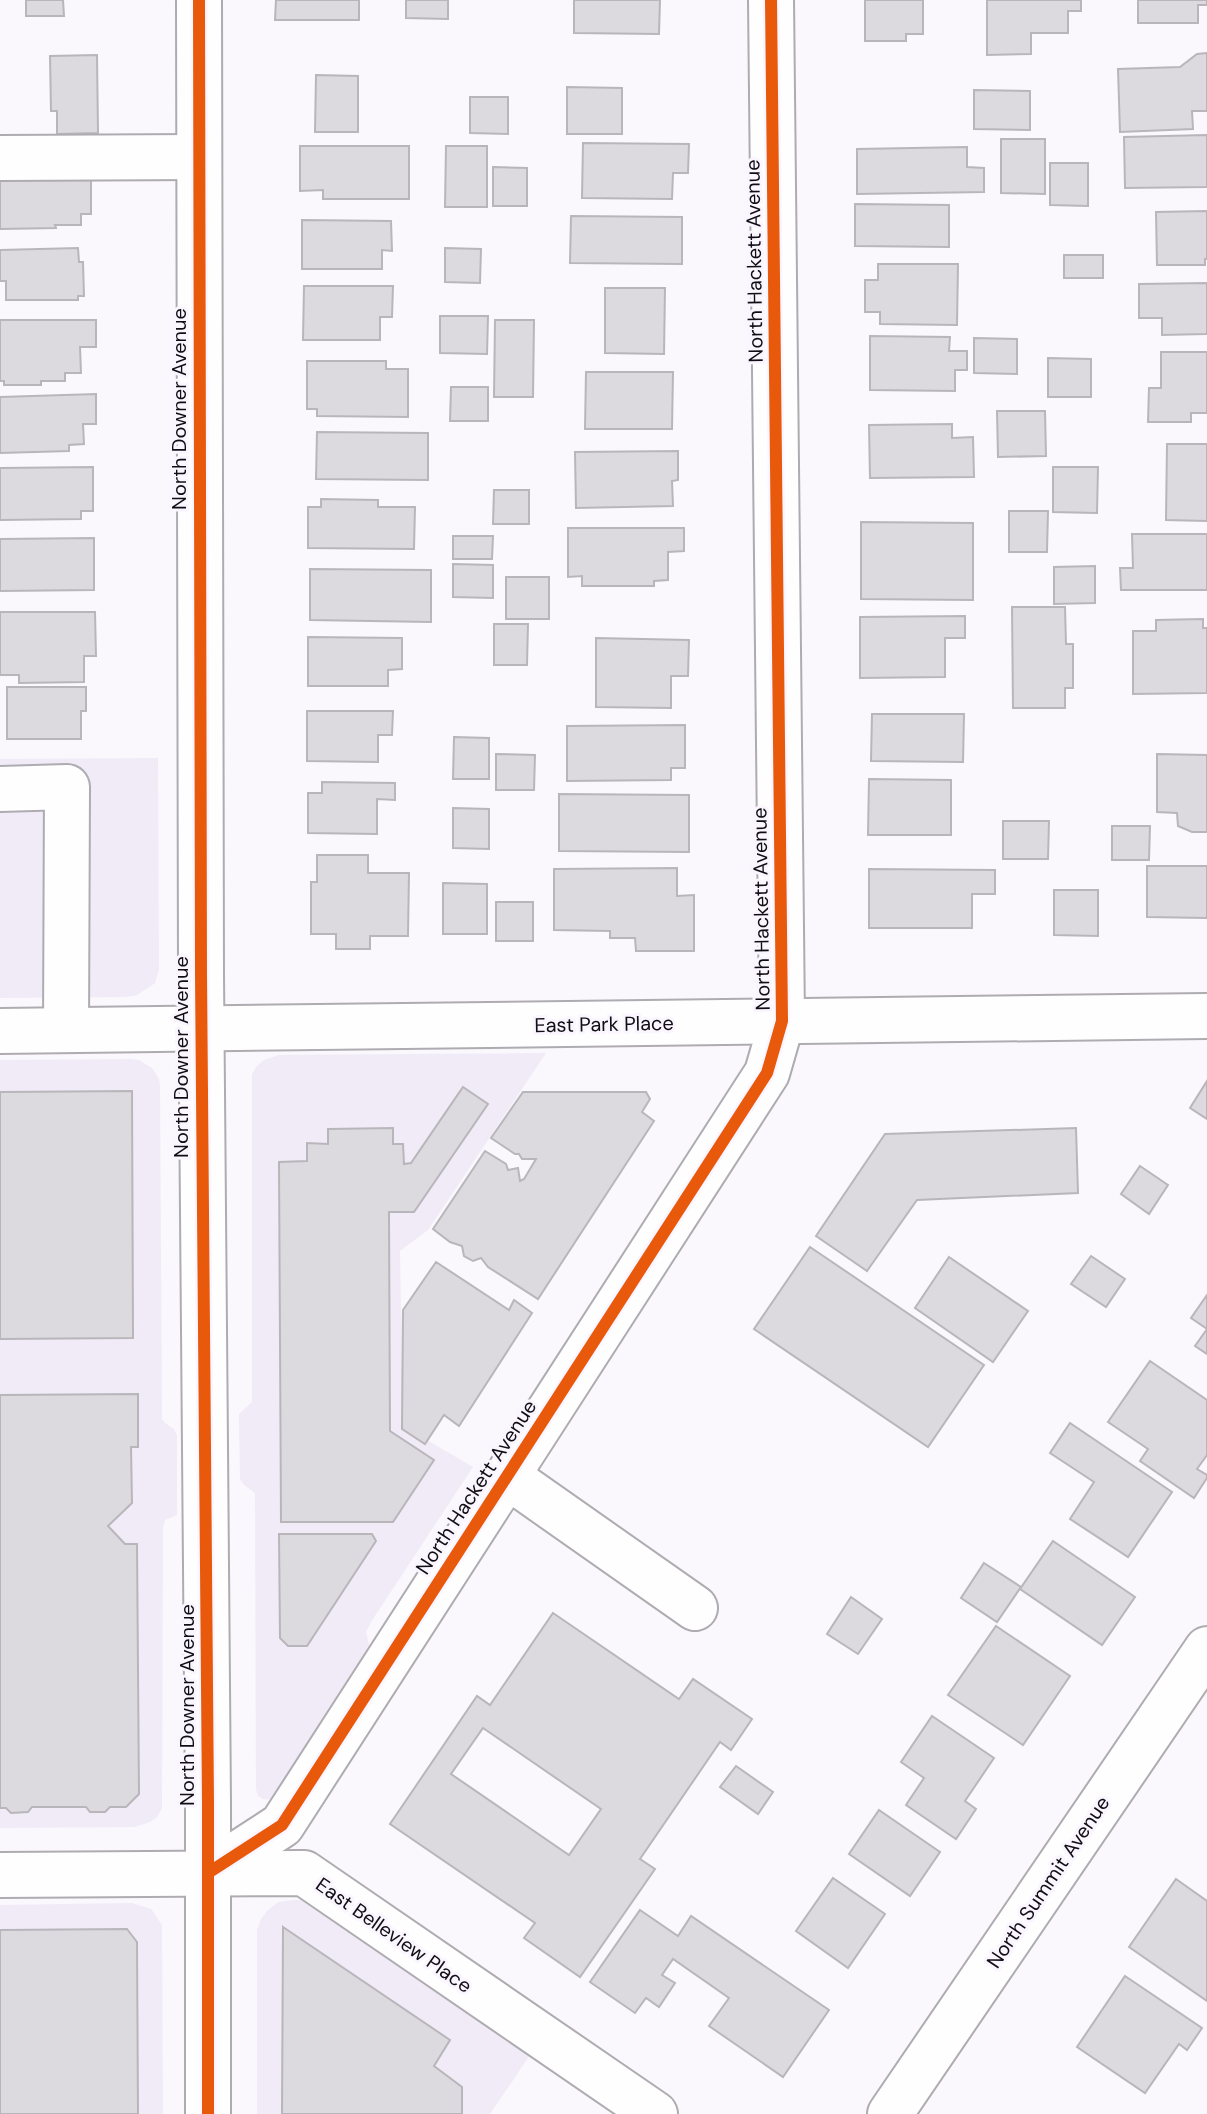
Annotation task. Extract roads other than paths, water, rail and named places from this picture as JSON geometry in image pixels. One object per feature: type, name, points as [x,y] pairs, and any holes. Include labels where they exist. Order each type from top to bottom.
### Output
[{"type":"street","name":"North Downer Avenue","points":[[199,0],[208,2114]]},
{"type":"street","name":"North Hackett Avenue","points":[[208,1873],[282,1825],[767,1073],[782,1021],[771,0]]},
{"type":"street","points":[[0,158],[199,157]]},
{"type":"street","points":[[0,789],[67,787],[66,1030]]},
{"type":"street","name":"East Park Place","points":[[0,1031],[1207,1016]]},
{"type":"street","points":[[507,1476],[695,1608]]},
{"type":"street","name":"North Summit Avenue","points":[[890,2114],[1207,1649]]},
{"type":"street","name":"East Belleview Place","points":[[0,1875],[304,1873],[655,2114]]}]
